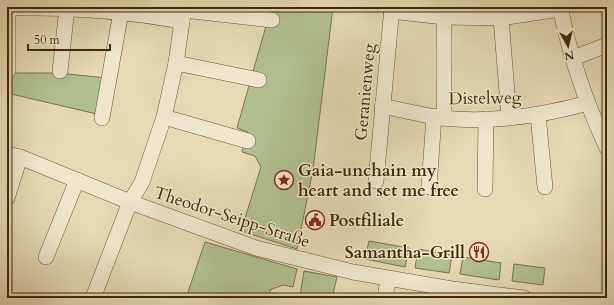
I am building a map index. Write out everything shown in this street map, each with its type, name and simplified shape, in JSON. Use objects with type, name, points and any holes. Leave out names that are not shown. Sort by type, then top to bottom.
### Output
[{"type":"street","points":[[8,70],[7,8],[66,8],[121,12],[183,13],[272,20]]},
{"type":"street","points":[[60,71],[66,8]]},
{"type":"street","points":[[391,9],[444,17],[501,18],[560,8],[573,58],[588,103],[607,148]]},
{"type":"street","name":"Geranienweg","points":[[376,181],[391,9]]},
{"type":"street","points":[[102,118],[121,12]]},
{"type":"street","points":[[92,298],[130,202],[142,182],[164,117],[176,63],[183,13]]},
{"type":"street","points":[[429,187],[439,117],[444,17]]},
{"type":"street","points":[[501,18],[509,117]]},
{"type":"street","points":[[573,58],[607,45]]},
{"type":"street","points":[[176,63],[259,80]]},
{"type":"street","name":"Distelweg","points":[[382,106],[439,117],[486,119],[538,115],[588,103]]},
{"type":"street","points":[[538,115],[545,187]]},
{"type":"street","points":[[164,117],[248,141]]},
{"type":"street","points":[[485,190],[486,119]]},
{"type":"street","points":[[7,198],[13,155]]},
{"type":"street","name":"Theodor-Seipp-Straße","points":[[13,155],[130,202],[256,248],[305,262],[388,279],[524,298]]},
{"type":"street","points":[[46,257],[77,180]]},
{"type":"street","points":[[385,298],[388,279]]},
{"type":"green space","points":[[268,7],[333,7],[313,170],[297,249],[241,231],[261,167],[255,156],[242,152],[248,132],[237,128],[268,19]]},
{"type":"green space","points":[[7,73],[58,73],[107,78],[101,115],[7,93]]},
{"type":"green space","points":[[369,241],[409,248],[405,267],[365,259]]},
{"type":"green space","points":[[205,242],[297,269],[293,287],[283,285],[270,290],[269,298],[186,298]]},
{"type":"green space","points":[[418,249],[452,255],[449,273],[415,268]]},
{"type":"green space","points":[[463,257],[501,263],[499,280],[460,274]]},
{"type":"green space","points":[[514,264],[545,268],[543,285],[512,281]]},
{"type":"green space","points":[[304,271],[337,277],[332,298],[311,298],[300,296]]},
{"type":"place","name":"Gaia-unchain my heart and set me free","points":[[284,180]]},
{"type":"place","name":"Postfiliale","points":[[315,220]]},
{"type":"place","name":"Samantha-Grill","points":[[479,252]]}]
